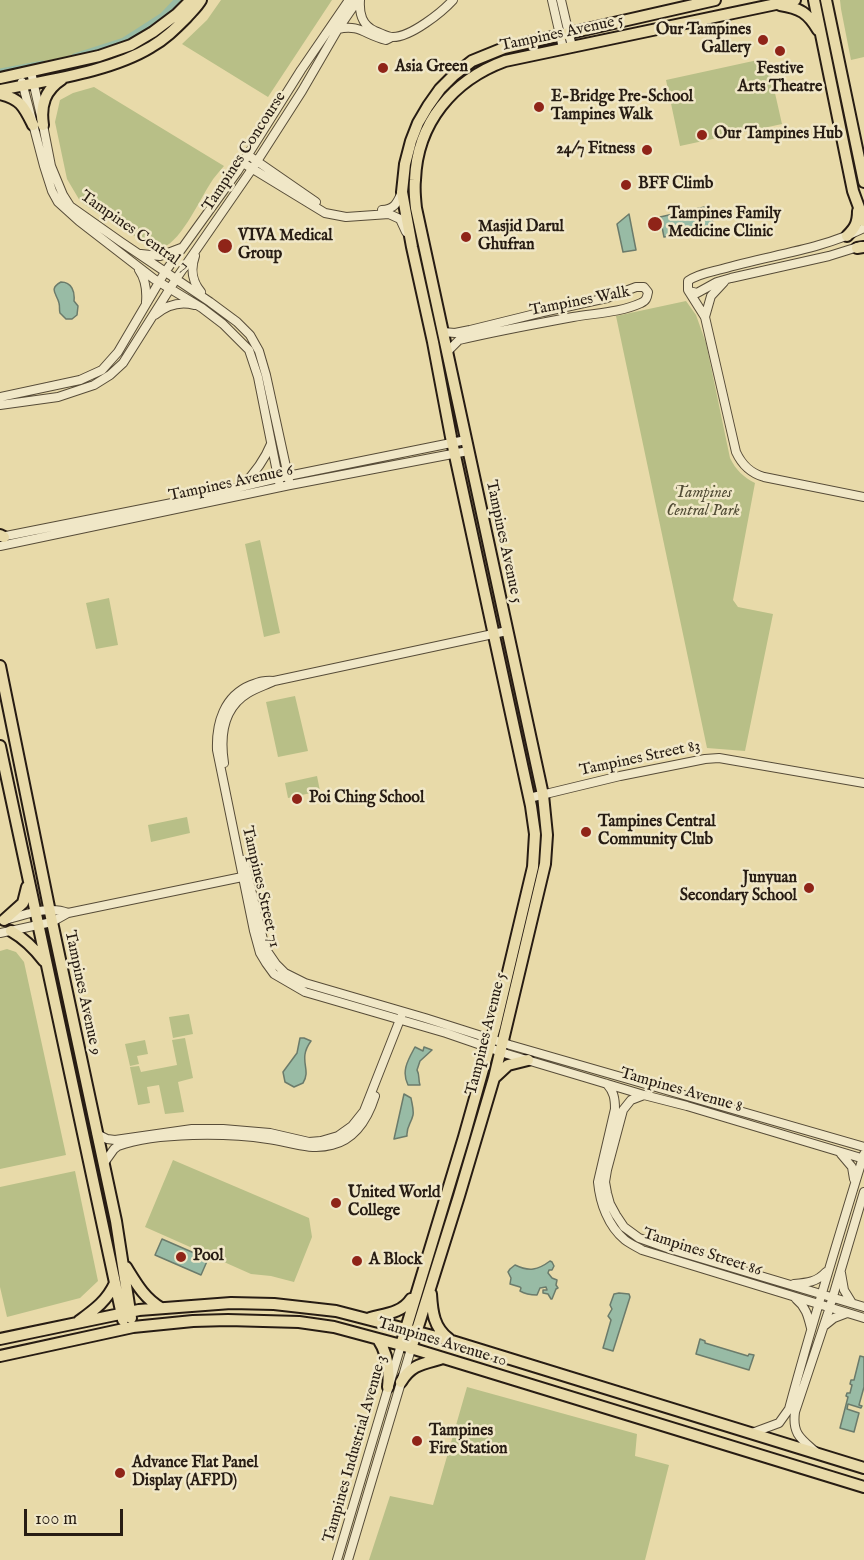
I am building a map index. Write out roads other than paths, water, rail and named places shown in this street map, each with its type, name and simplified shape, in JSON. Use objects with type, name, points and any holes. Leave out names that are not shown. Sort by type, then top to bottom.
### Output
[{"type":"main road","points":[[0,92],[27,79],[131,45],[177,14],[191,0]]},
{"type":"main road","points":[[0,78],[27,79],[68,75],[122,61],[150,48],[174,31],[201,0]]},
{"type":"main road","name":"Tampines Avenue 5","points":[[406,1347],[431,1285],[494,1078],[496,1046],[533,867],[536,834],[411,247],[402,192],[405,164],[418,123],[440,89],[454,75],[486,54],[716,0]]},
{"type":"main road","name":"Tampines Avenue 5","points":[[411,1330],[416,1293],[464,1137],[496,1046],[545,864],[547,835],[543,795],[416,208],[414,182],[419,150],[436,114],[453,92],[472,77],[505,61],[795,0]]},
{"type":"main road","points":[[814,0],[851,180],[864,221]]},
{"type":"main road","points":[[826,0],[864,182]]},
{"type":"main road","points":[[830,21],[835,0]]},
{"type":"main road","points":[[774,4],[792,7],[806,13],[821,35]]},
{"type":"main road","points":[[38,125],[46,95],[53,86],[68,75]]},
{"type":"main road","points":[[0,92],[20,102],[38,125]]},
{"type":"main road","points":[[847,236],[858,222],[858,208]]},
{"type":"main road","points":[[433,342],[443,332]]},
{"type":"main road","name":"Tampines Avenue 9","points":[[0,666],[104,1163],[123,1261],[129,1328]]},
{"type":"main road","name":"Tampines Avenue 9","points":[[0,746],[115,1283],[126,1313]]},
{"type":"main road","points":[[2,921],[23,903],[28,881]]},
{"type":"main road","points":[[5,932],[22,937],[33,947],[47,966]]},
{"type":"main road","points":[[494,1078],[508,1065],[528,1060]]},
{"type":"main road","points":[[123,1261],[142,1293],[161,1308]]},
{"type":"main road","points":[[76,1323],[105,1300],[115,1283]]},
{"type":"main road","points":[[431,1285],[432,1308],[438,1328],[452,1341]]},
{"type":"main road","points":[[367,1318],[393,1313],[403,1308],[416,1293]]},
{"type":"main road","name":"Tampines Avenue 10","points":[[0,1339],[161,1308],[231,1303],[274,1304],[336,1311],[452,1341],[864,1468]]},
{"type":"main road","name":"Tampines Avenue 10","points":[[0,1356],[129,1328],[193,1321],[299,1322],[334,1327],[864,1487]]},
{"type":"main road","points":[[378,1339],[389,1367],[388,1387]]},
{"type":"main road","points":[[401,1382],[406,1373],[418,1365],[440,1359]]},
{"type":"street","name":"Tampines Concourse","points":[[0,397],[80,380],[102,370],[118,352],[165,272],[243,163],[301,70],[349,0]]},
{"type":"street","name":"Tampines Concourse","points":[[0,405],[57,397],[94,385],[123,363],[176,279],[257,162],[359,0]]},
{"type":"street","points":[[359,0],[362,21],[368,28],[391,37]]},
{"type":"street","points":[[339,29],[357,27],[373,37],[386,40],[409,33],[453,0]]},
{"type":"street","points":[[552,0],[564,34]]},
{"type":"street","points":[[561,0],[567,48]]},
{"type":"street","name":"Tampines Central 7","points":[[27,79],[52,191],[58,202],[79,222],[133,263],[224,324],[249,350],[267,416],[280,487]]},
{"type":"street","name":"Tampines Central 7","points":[[38,125],[51,166],[70,206],[208,300],[250,335],[260,351],[290,485]]},
{"type":"street","points":[[248,155],[313,200],[335,211],[393,208],[402,192]]},
{"type":"street","points":[[243,163],[325,213],[346,217],[389,214],[396,217],[400,219],[411,247]]},
{"type":"street","points":[[864,228],[814,247],[740,263],[688,281],[688,290],[705,317],[736,452],[743,465],[764,477],[864,497]]},
{"type":"street","points":[[688,290],[697,293],[717,282],[731,278],[829,256],[862,246]]},
{"type":"street","points":[[135,252],[160,256],[183,248]]},
{"type":"street","name":"Tampines Central 7","points":[[196,252],[192,264],[192,277],[208,300]]},
{"type":"street","name":"Tampines Central 7","points":[[133,263],[143,276],[147,292],[141,314]]},
{"type":"street","points":[[705,317],[711,296],[722,283],[731,278]]},
{"type":"street","name":"Tampines Walk","points":[[443,332],[455,333],[470,330],[607,298],[641,286],[645,287],[648,292],[644,302],[624,308],[459,340],[447,352]]},
{"type":"street","points":[[151,317],[168,306],[179,303],[202,308]]},
{"type":"street","points":[[241,487],[257,471],[271,444]]},
{"type":"street","name":"Tampines Avenue 6","points":[[1,539],[290,485],[467,445]]},
{"type":"street","name":"Tampines Avenue 6","points":[[1,539],[278,478],[453,448]]},
{"type":"street","name":"Tampines Street 71","points":[[496,1046],[425,1018],[401,1016],[305,983],[285,973],[265,948],[245,876],[224,764],[222,737],[225,722],[237,701],[249,692],[274,681],[507,631]]},
{"type":"street","name":"Tampines Street 83","points":[[529,798],[620,776],[718,758],[864,783]]},
{"type":"street","points":[[5,932],[52,922],[68,913],[245,876]]},
{"type":"street","points":[[2,921],[50,909],[68,913]]},
{"type":"street","points":[[97,1134],[106,1139],[115,1140],[192,1129],[223,1129],[270,1133],[309,1142],[338,1136],[346,1132],[358,1120],[367,1104],[401,1016]]},
{"type":"street","name":"Tampines Avenue 8","points":[[496,1046],[528,1060],[644,1095],[864,1157]]},
{"type":"street","name":"Tampines Avenue 8","points":[[496,1046],[864,1147]]},
{"type":"street","points":[[104,1163],[118,1146],[165,1137],[223,1135],[269,1139],[308,1148],[331,1146],[349,1137],[363,1123],[369,1114],[378,1088],[378,1076]]},
{"type":"street","name":"Tampines Street 86","points":[[606,1083],[615,1099],[615,1126],[605,1182],[610,1204],[624,1227],[639,1238],[670,1249],[864,1307]]},
{"type":"street","name":"Tampines Street 86","points":[[644,1095],[631,1100],[623,1110],[615,1126],[598,1182],[602,1204],[611,1223],[625,1240],[642,1250],[864,1318]]},
{"type":"street","points":[[838,1151],[852,1167],[854,1187]]},
{"type":"street","points":[[751,1433],[779,1423],[789,1409],[818,1304],[864,1157]]},
{"type":"street","points":[[819,1455],[801,1438],[795,1428],[795,1412],[864,1192]]},
{"type":"street","points":[[842,1266],[842,1284],[852,1303]]},
{"type":"street","points":[[787,1284],[813,1282],[821,1278],[830,1268]]},
{"type":"street","points":[[795,1298],[806,1311],[811,1329]]},
{"type":"street","points":[[823,1327],[830,1320],[848,1313]]},
{"type":"street","name":"Tampines Industrial Avenue 3","points":[[348,1560],[401,1382],[406,1347]]},
{"type":"street","name":"Tampines Industrial Avenue 3","points":[[337,1560],[388,1387],[406,1347]]},
{"type":"waterway","points":[[74,57],[124,41],[163,16],[178,0]]},
{"type":"waterway","points":[[0,72],[43,64]]},
{"type":"place","name":"Our Tampines Gallery","points":[[763,40]]},
{"type":"place","name":"Festive Arts Theatre","points":[[780,51]]},
{"type":"place","name":"Asia Green","points":[[383,68]]},
{"type":"place","name":"E-Bridge Pre-School Tampines Walk","points":[[539,107]]},
{"type":"place","name":"Our Tampines Hub","points":[[702,135]]},
{"type":"place","name":"24/7 Fitness","points":[[647,150]]},
{"type":"place","name":"BFF Climb","points":[[626,185]]},
{"type":"place","name":"Tampines Family Medicine Clinic","points":[[655,224]]},
{"type":"place","name":"Masjid Darul Ghufran","points":[[466,237]]},
{"type":"place","name":"VIVA Medical Group","points":[[225,246]]},
{"type":"place","name":"Poi Ching School","points":[[297,799]]},
{"type":"place","name":"Tampines Central Community Club","points":[[586,832]]},
{"type":"place","name":"Junyuan Secondary School","points":[[809,888]]},
{"type":"place","name":"United World College","points":[[336,1203]]},
{"type":"place","name":"Pool","points":[[181,1257]]},
{"type":"place","name":"A Block","points":[[357,1261]]},
{"type":"place","name":"Tampines Fire Station","points":[[417,1441]]},
{"type":"place","name":"Advance Flat Panel Display (AFPD)","points":[[120,1473]]},
{"type":"park label","name":"Tampines Central Park","points":[[703,503]]}]
